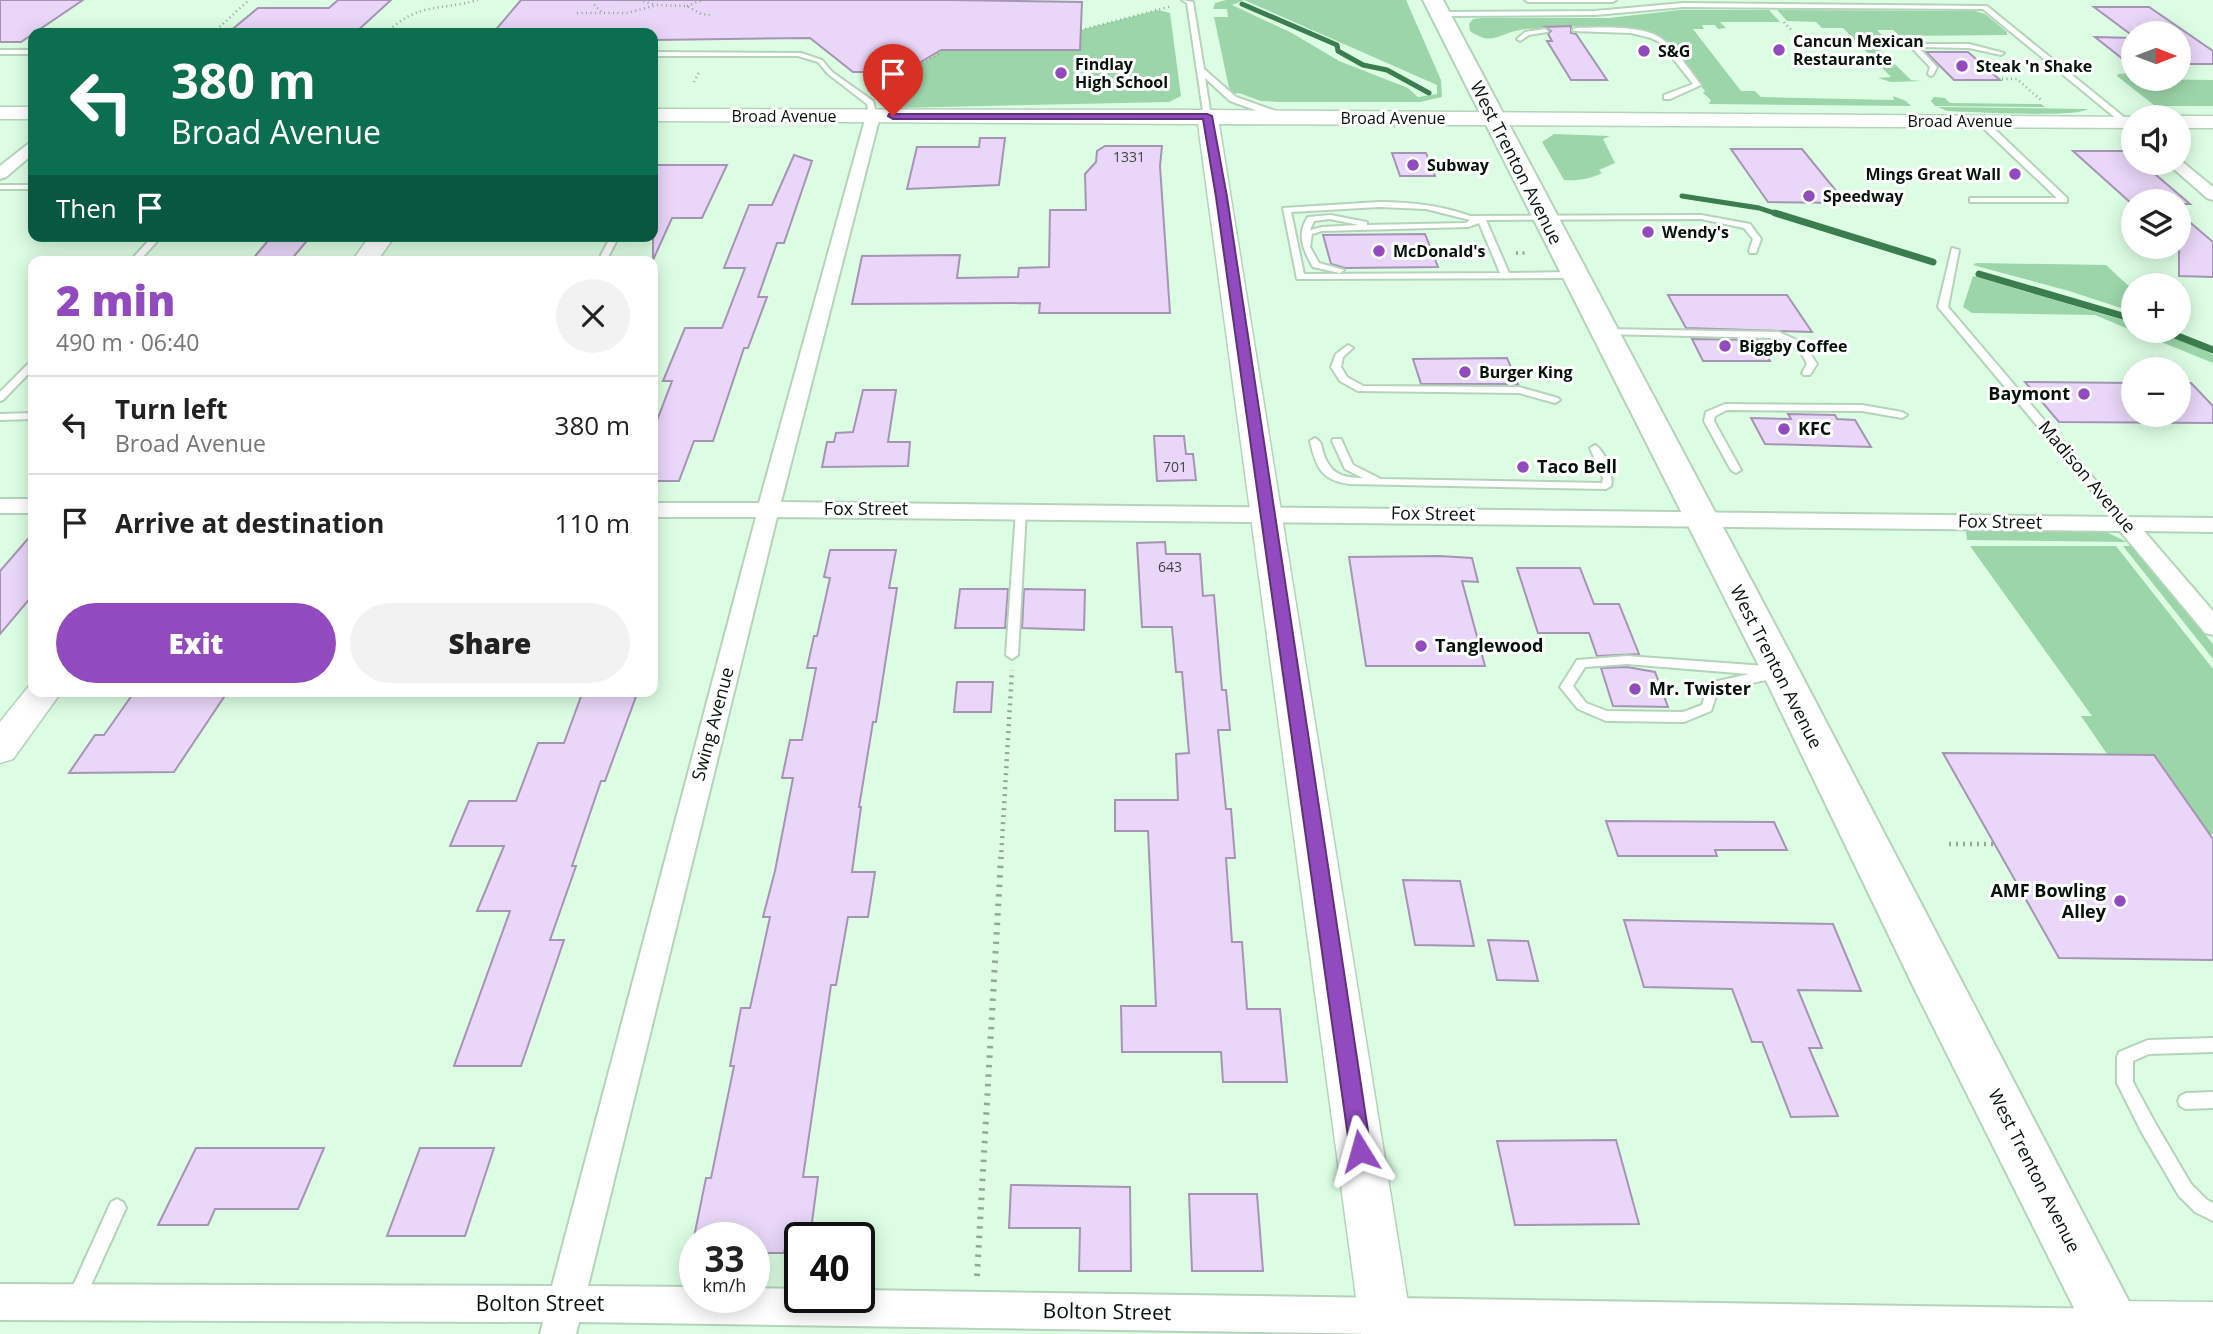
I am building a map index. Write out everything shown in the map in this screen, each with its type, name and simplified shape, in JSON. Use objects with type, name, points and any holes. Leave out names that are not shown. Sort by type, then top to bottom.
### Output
[{"type":"main road","name":"West Trenton Avenue","points":[[1436,7],[1699,519],[1781,672],[1934,979],[2116,1331]]},
{"type":"main road","name":"Broad Avenue","points":[[658,115],[872,105],[1207,116],[2121,124]]},
{"type":"main road","points":[[0,113],[28,113]]},
{"type":"main road","points":[[1207,116],[1268,513],[1386,1325]]},
{"type":"main road","points":[[2191,122],[2213,122]]},
{"type":"main road","points":[[0,749],[39,697]]},
{"type":"main road","name":"Bolton Street","points":[[2116,1331],[2213,1328]]},
{"type":"street","name":"Swing Avenue","points":[[561,1319],[872,105]]},
{"type":"street","points":[[0,174],[28,151]]},
{"type":"street","points":[[2189,175],[2213,195]]},
{"type":"street","points":[[0,506],[28,506]]},
{"type":"street","name":"Fox Street","points":[[658,510],[1021,510],[2213,525]]},
{"type":"street","name":"Madison Avenue","points":[[2126,524],[2213,628]]},
{"type":"street","name":"Bolton Street","points":[[0,1302],[74,1302],[561,1319],[975,1310],[1386,1325],[2116,1331]]},
{"type":"lane","points":[[1528,0],[1613,0]]},
{"type":"lane","points":[[1190,1],[1207,116]]},
{"type":"lane","points":[[1436,7],[1595,13],[1684,5],[1985,7],[2121,116]]},
{"type":"lane","points":[[1575,30],[1631,31],[1663,42],[1697,85],[1667,97]]},
{"type":"lane","points":[[1520,39],[1527,33],[1545,31]]},
{"type":"lane","points":[[1931,74],[1934,67],[1915,48],[1920,45],[1969,46],[2001,54]]},
{"type":"lane","points":[[0,52],[28,52]]},
{"type":"lane","points":[[658,54],[799,54],[820,61],[830,73],[872,105]]},
{"type":"lane","points":[[1200,70],[1233,99],[1285,117]]},
{"type":"lane","points":[[1973,200],[2064,200],[1981,121]]},
{"type":"lane","points":[[0,187],[28,187]]},
{"type":"lane","points":[[1573,275],[1300,277],[1286,210],[1386,205],[1447,208],[1469,219],[1701,217],[1747,226],[1757,239],[1753,251]]},
{"type":"lane","points":[[1468,276],[1429,270],[1332,270],[1316,265],[1306,247],[1308,233],[1322,229],[1468,225],[1481,218]]},
{"type":"lane","points":[[1481,218],[1506,276]]},
{"type":"lane","points":[[139,256],[152,242]]},
{"type":"lane","name":"Madison Avenue","points":[[1955,250],[1943,307],[2126,524]]},
{"type":"lane","points":[[1602,332],[1779,335],[1796,340],[1807,352],[1812,364],[1807,373]]},
{"type":"lane","points":[[1348,348],[1339,356],[1336,367],[1343,379],[1361,389],[1519,390],[1555,400]]},
{"type":"lane","points":[[0,398],[28,369]]},
{"type":"lane","points":[[1736,470],[1709,421],[1710,414],[1725,407],[1862,408],[1902,415]]},
{"type":"lane","points":[[0,417],[28,416]]},
{"type":"lane","points":[[1315,441],[1320,466],[1332,477],[1343,481],[1606,486],[1608,478],[1595,448]]},
{"type":"lane","points":[[1337,441],[1349,467],[1379,482]]},
{"type":"lane","points":[[1012,655],[1021,510]]},
{"type":"lane","points":[[1627,660],[1781,672],[1713,686],[1707,708],[1684,718],[1606,716],[1581,706],[1566,687],[1581,663],[1627,660]]},
{"type":"lane","points":[[2213,1045],[2148,1046],[2125,1057],[2124,1083],[2185,1190],[2201,1206],[2213,1212]]},
{"type":"lane","points":[[2186,1101],[2213,1100]]},
{"type":"lane","points":[[74,1302],[117,1208]]},
{"type":"path","points":[[219,28],[250,0]]},
{"type":"path","points":[[391,28],[403,17],[427,8],[452,7],[478,0]]},
{"type":"path","points":[[594,0],[595,6],[603,13]]},
{"type":"path","points":[[618,0],[687,6],[702,0]]},
{"type":"path","points":[[1080,30],[1190,1]]},
{"type":"path","points":[[577,13],[639,11],[657,5]]},
{"type":"path","points":[[687,6],[701,14],[712,15]]},
{"type":"path","points":[[1783,21],[1793,32]]},
{"type":"path","points":[[872,105],[904,74],[942,51]]},
{"type":"path","points":[[862,74],[904,74]]},
{"type":"path","points":[[2002,79],[2017,79],[2050,108]]},
{"type":"path","points":[[975,1310],[1012,655]]},
{"type":"path","points":[[1949,844],[1994,844]]},
{"type":"green space","points":[[1226,0],[1244,0],[1406,0],[1441,80],[1442,97],[1420,102],[1279,102],[1261,101],[1239,93],[1234,94],[1229,88],[1214,17],[1228,17],[1227,9],[1213,9],[1215,3]],"holes":[[[1244,0],[1437,85],[1437,94],[1418,97],[1408,88],[1339,61],[1292,33],[1232,5]]]},
{"type":"green space","points":[[1158,10],[1170,13],[1181,96],[1169,102],[896,108],[894,104],[870,95],[943,50],[1079,50],[1081,30]]},
{"type":"green space","points":[[1680,10],[1769,10],[1780,22],[1720,22],[1726,28],[1702,25],[1704,29],[1693,29],[1741,91],[1755,91],[1761,97],[1894,100],[1893,96],[1911,106],[1709,104],[1711,100],[1703,93],[1705,91],[1677,54],[1665,42],[1648,33],[1603,26],[1569,26],[1523,29],[1490,39],[1470,31],[1469,24],[1473,19],[1481,18],[1609,18]]},
{"type":"green space","points":[[1777,10],[1975,11],[1985,14],[2007,32],[2007,35],[1900,36],[1893,30],[1877,30],[1882,35],[1868,38],[1911,80],[1922,81],[1891,82],[1878,78],[1891,77],[1843,28],[1822,28],[1816,22],[1787,21]]},
{"type":"green space","points":[[2191,80],[2213,80],[2213,106],[2154,105],[2136,91],[2191,91]]},
{"type":"green space","points":[[1934,97],[1945,98],[1950,103],[2041,104],[2045,107],[1935,106],[1931,101]]},
{"type":"green space","points":[[1938,107],[2088,109],[2080,112],[2022,114],[1947,111]]},
{"type":"green space","points":[[1554,134],[1610,136],[1603,139],[1615,163],[1599,170],[1602,173],[1593,177],[1564,180],[1542,142]]},
{"type":"green space","points":[[1973,265],[2106,265],[2121,279],[2121,308],[2069,291]]},
{"type":"green space","points":[[1973,276],[2121,319],[2121,326],[2095,315],[1972,313],[1963,307]]},
{"type":"green space","points":[[2164,343],[2188,343],[2213,355],[2213,363]]},
{"type":"green space","points":[[2100,529],[2127,542],[1967,540],[1966,531]]},
{"type":"green space","points":[[1970,546],[2116,546],[2213,669],[2213,834],[2209,834],[2154,755],[2107,754],[2081,716],[2092,716]]},
{"type":"green space","points":[[2123,546],[2131,546],[2213,644],[2213,659]]},
{"type":"building","points":[[0,0],[83,0],[42,28],[28,28],[28,37],[21,42],[0,42]]},
{"type":"building","points":[[338,0],[391,0],[360,28],[234,28],[258,8],[329,8]]},
{"type":"building","name":"Findlay High School","points":[[521,0],[1082,2],[1080,50],[941,50],[904,72],[853,72],[810,38],[658,40],[658,28],[497,28]]},
{"type":"building","points":[[2094,7],[2149,7],[2169,21],[2121,21],[2121,27]]},
{"type":"building","points":[[1571,26],[1571,33],[1576,34],[1607,80],[1571,80],[1547,41],[1552,41],[1548,34],[1551,31],[1545,27]]},
{"type":"building","points":[[2191,36],[2213,51],[2213,64],[2191,64]]},
{"type":"building","points":[[2095,37],[2121,38],[2121,58]]},
{"type":"building","name":"Steak 'n Shake","points":[[1926,52],[1968,52],[2000,80],[1954,80]]},
{"type":"building","points":[[980,138],[1005,138],[999,185],[907,189],[917,147],[979,147]]},
{"type":"building","points":[[1105,146],[1162,146],[1160,166],[1170,313],[1039,313],[1040,303],[852,304],[862,256],[960,255],[957,278],[1018,277],[1019,268],[1049,267],[1050,210],[1086,210],[1085,174],[1096,162],[1097,151]]},
{"type":"building","points":[[1731,149],[1802,149],[1846,203],[1768,202]]},
{"type":"building","points":[[2073,151],[2121,151],[2121,175],[2156,175],[2172,189],[2121,189],[2121,194]]},
{"type":"building","name":"Subway","points":[[1392,153],[1426,153],[1435,176],[1400,176]]},
{"type":"building","points":[[794,155],[812,161],[784,243],[777,243],[758,297],[767,297],[748,348],[744,348],[713,441],[694,441],[679,481],[658,481],[658,418],[672,381],[663,381],[685,328],[722,328],[745,268],[724,268],[749,205],[772,205]]},
{"type":"building","points":[[658,165],[727,165],[702,218],[672,218],[653,256],[653,242],[658,242]]},
{"type":"building","points":[[2191,223],[2213,242],[2213,277],[2179,273],[2179,259],[2191,259]]},
{"type":"building","name":"McDonald's","points":[[1425,234],[1438,267],[1345,268],[1331,264],[1323,235]]},
{"type":"building","points":[[267,242],[306,242],[294,256],[255,256]]},
{"type":"building","points":[[1668,295],[1787,295],[1812,332],[1686,328]]},
{"type":"building","name":"Biggby Coffee","points":[[1692,339],[1758,340],[1770,361],[1703,361]]},
{"type":"building","name":"Burger King","points":[[1507,358],[1518,384],[1421,384],[1413,359]]},
{"type":"building","name":"Baymont","points":[[2025,382],[2121,383],[2121,422],[2059,422]]},
{"type":"building","name":"Baymont","points":[[2191,383],[2213,406],[2213,423],[2191,423]]},
{"type":"building","points":[[863,390],[896,390],[888,442],[910,442],[908,466],[822,467],[827,442],[834,442],[836,433],[853,432]]},
{"type":"building","points":[[1788,414],[1835,415],[1837,419],[1855,420],[1871,447],[1765,444],[1751,418],[1791,419]]},
{"type":"building","points":[[1154,436],[1184,436],[1186,454],[1193,454],[1196,480],[1157,481]]},
{"type":"building","points":[[28,539],[28,601],[0,634],[0,571]]},
{"type":"building","points":[[1165,542],[1166,554],[1200,554],[1203,596],[1214,595],[1222,690],[1226,690],[1230,730],[1218,730],[1226,809],[1231,809],[1235,858],[1226,858],[1232,942],[1242,942],[1247,1009],[1280,1009],[1287,1082],[1223,1082],[1221,1052],[1122,1052],[1121,1006],[1156,1006],[1148,831],[1115,831],[1115,800],[1178,800],[1176,754],[1189,753],[1182,672],[1176,672],[1172,627],[1142,627],[1137,543]]},
{"type":"building","points":[[830,550],[896,550],[889,588],[897,588],[876,722],[873,722],[859,807],[852,872],[875,872],[868,917],[848,917],[836,985],[831,985],[803,1177],[818,1177],[812,1222],[784,1222],[784,1253],[770,1253],[770,1222],[697,1222],[706,1178],[711,1178],[734,1066],[730,1066],[741,1008],[750,1008],[770,917],[763,917],[793,778],[782,778],[790,740],[802,740],[816,668],[807,668],[830,578],[824,577]]},
{"type":"building","points":[[1349,557],[1472,558],[1478,582],[1462,581],[1485,666],[1366,666]]},
{"type":"building","points":[[1517,568],[1580,568],[1594,604],[1619,604],[1639,654],[1597,656],[1589,633],[1538,633]]},
{"type":"building","points":[[960,589],[1008,589],[1005,628],[955,628]]},
{"type":"building","points":[[1024,589],[1085,590],[1084,630],[1022,628]]},
{"type":"building","name":"Mr. Twister","points":[[1627,667],[1655,672],[1668,707],[1613,706],[1601,668]]},
{"type":"building","points":[[957,682],[993,682],[991,712],[954,712]]},
{"type":"building","points":[[131,697],[224,697],[174,772],[69,773],[95,735],[104,735]]},
{"type":"building","points":[[581,697],[636,697],[605,781],[601,781],[572,866],[576,866],[550,940],[564,940],[521,1066],[454,1066],[510,911],[477,911],[504,846],[450,846],[469,801],[516,801],[538,743],[564,743]]},
{"type":"building","name":"AMF Bowling Alley","points":[[1943,753],[2154,755],[2213,839],[2213,960],[2059,958]]},
{"type":"building","points":[[1606,821],[1774,822],[1787,850],[1715,850],[1717,856],[1618,856]]},
{"type":"building","points":[[1403,880],[1460,881],[1474,946],[1415,945]]},
{"type":"building","points":[[1624,920],[1833,924],[1861,991],[1798,990],[1822,1048],[1809,1048],[1838,1116],[1791,1117],[1762,1042],[1752,1042],[1732,989],[1644,987]]},
{"type":"building","points":[[1488,940],[1528,941],[1538,981],[1497,980]]},
{"type":"building","points":[[1616,1140],[1639,1224],[1515,1225],[1497,1141]]},
{"type":"building","points":[[196,1148],[324,1148],[298,1209],[215,1209],[208,1225],[158,1225]]},
{"type":"building","points":[[420,1148],[494,1148],[465,1236],[387,1236]]},
{"type":"building","points":[[1011,1185],[1130,1187],[1131,1271],[1079,1271],[1080,1228],[1009,1228]]},
{"type":"building","points":[[1189,1194],[1257,1194],[1263,1271],[1192,1271]]},
{"type":"waterway","points":[[1242,4],[1337,45],[1338,51],[1363,65],[1387,70],[1429,93]]},
{"type":"waterway","points":[[1682,196],[1759,208],[1780,215]]},
{"type":"waterway","points":[[1775,213],[1933,262]]},
{"type":"waterway","points":[[1979,274],[2121,315]]},
{"type":"waterway","points":[[2191,341],[2213,350]]},
{"type":"place","name":"Cancun Mexican Restaurante","points":[[1779,50]]},
{"type":"place","name":"S&G","points":[[1644,51]]},
{"type":"place","name":"Steak 'n Shake","points":[[1962,66]]},
{"type":"place","name":"Findlay High School","points":[[1061,73]]},
{"type":"place","name":"Subway","points":[[1413,165]]},
{"type":"place","name":"Mings Great Wall","points":[[2015,174]]},
{"type":"place","name":"Speedway","points":[[1809,196]]},
{"type":"place","name":"Wendy's","points":[[1648,232]]},
{"type":"place","name":"McDonald's","points":[[1379,251]]},
{"type":"place","name":"Biggby Coffee","points":[[1725,346]]},
{"type":"place","name":"Burger King","points":[[1465,372]]},
{"type":"place","name":"Baymont","points":[[2084,394]]},
{"type":"place","name":"KFC","points":[[1784,429]]},
{"type":"place","name":"Taco Bell","points":[[1523,467]]},
{"type":"place","name":"Tanglewood","points":[[1421,646]]},
{"type":"place","name":"Mr. Twister","points":[[1635,689]]},
{"type":"place","name":"AMF Bowling Alley","points":[[2120,901]]},
{"type":"route","points":[[893,116],[1207,116],[1360,1151]]}]
